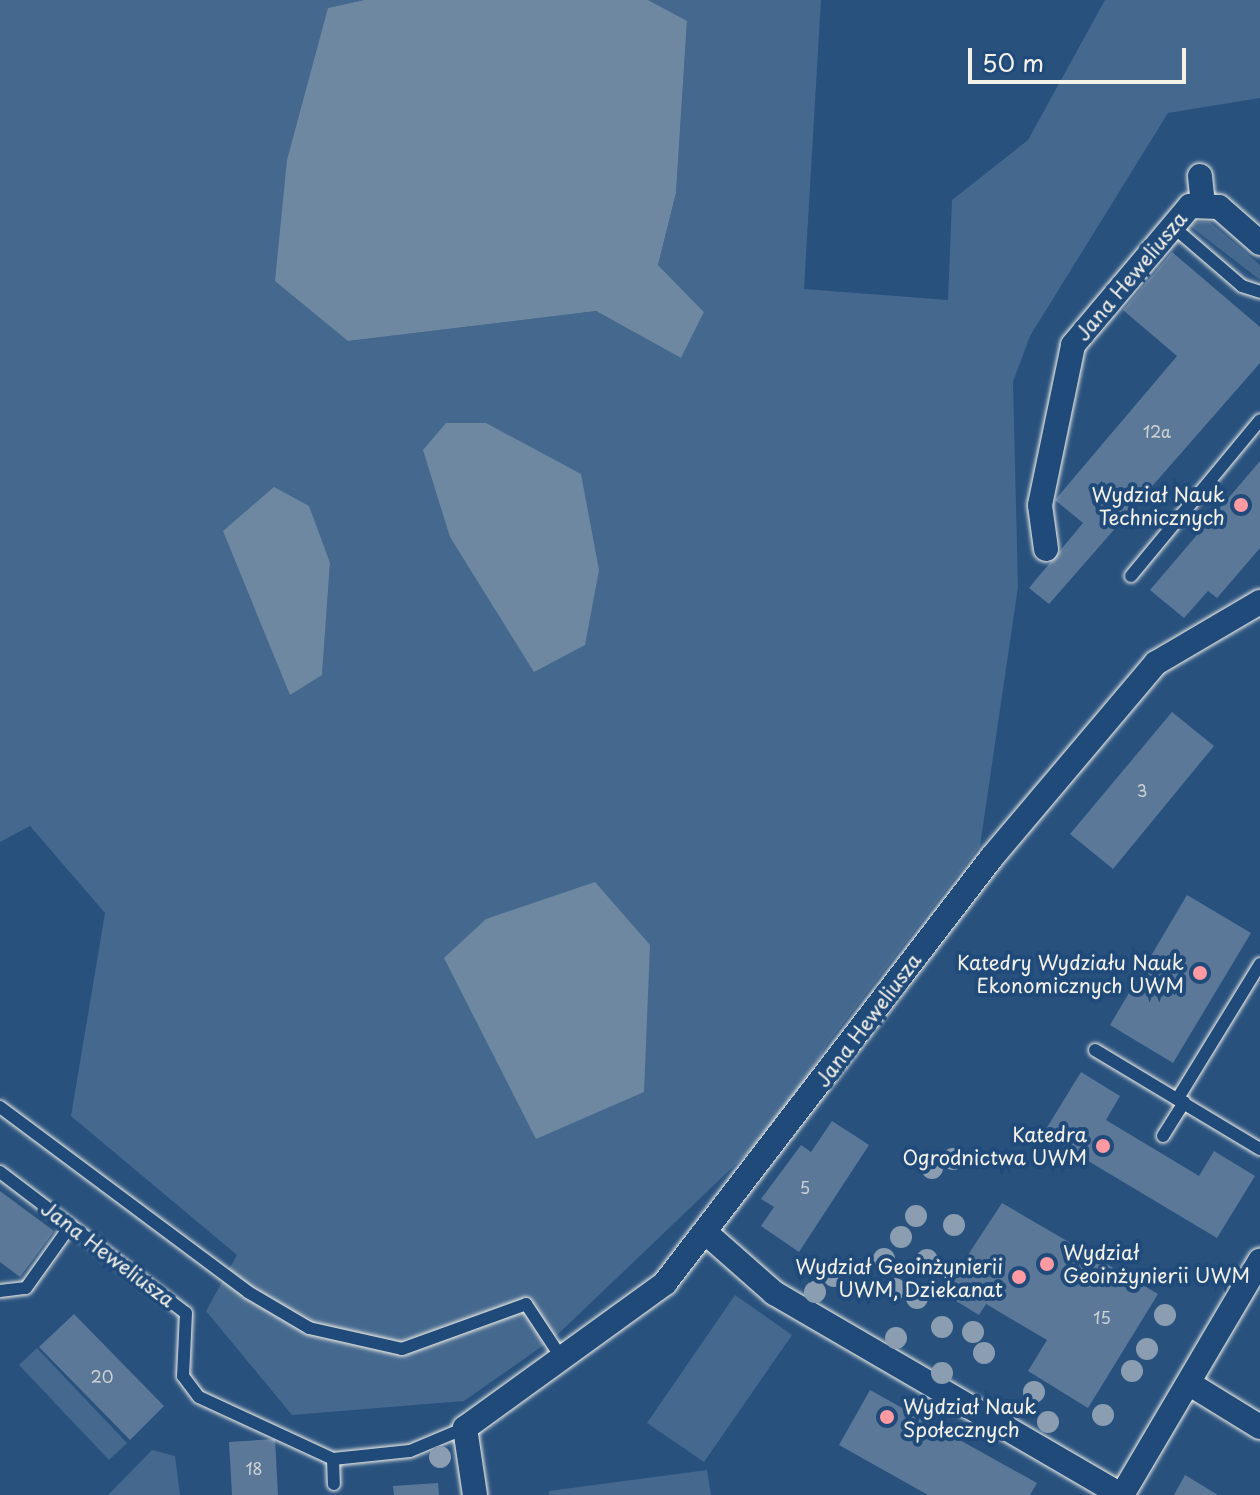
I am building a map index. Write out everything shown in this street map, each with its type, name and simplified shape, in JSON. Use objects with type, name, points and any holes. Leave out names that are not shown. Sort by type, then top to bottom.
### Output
[{"type":"street","name":"Jana Heweliusza","points":[[1200,176],[1203,206]]},
{"type":"street","name":"Jana Heweliusza","points":[[1046,549],[1040,505],[1073,345],[1170,224],[1190,206],[1219,207],[1260,243]]},
{"type":"street","name":"Jana Heweliusza","points":[[465,1428],[665,1283],[992,857],[1156,663],[1260,602]]},
{"type":"street","points":[[706,1233],[774,1293],[1122,1495],[1260,1261]]},
{"type":"street","points":[[1190,1384],[1260,1427]]},
{"type":"street","points":[[465,1428],[475,1495]]},
{"type":"lane","points":[[1170,224],[1242,286],[1260,292]]},
{"type":"lane","points":[[1131,576],[1260,420]]},
{"type":"lane","points":[[1163,1136],[1259,966]]},
{"type":"lane","points":[[1095,1050],[1260,1149]]},
{"type":"lane","points":[[0,1107],[248,1292],[309,1328],[402,1349],[526,1304],[561,1357]]},
{"type":"lane","name":"Jana Heweliusza","points":[[0,1172],[186,1313],[183,1376],[199,1397],[333,1459],[410,1451],[465,1428]]},
{"type":"lane","points":[[0,1291],[26,1288],[71,1225]]},
{"type":"lane","points":[[333,1459],[334,1484]]},
{"type":"shaded area","points":[[0,0],[364,0],[328,8],[348,341],[596,311],[681,358],[704,312],[658,265],[676,193],[687,22],[648,0],[821,0],[804,289],[948,300],[952,200],[1028,140],[1105,0],[1260,0],[1260,98],[1168,113],[1030,336],[1013,382],[1018,587],[980,846],[828,1043],[783,1119],[554,1338],[464,1401],[292,1415],[206,1311],[237,1255],[71,1116],[105,913],[30,826],[0,842]],"holes":[[[330,563],[322,674],[290,694]]]},
{"type":"shaded area","points":[[364,0],[648,0],[687,21],[676,193],[658,265],[704,312],[681,358],[596,311],[348,341],[275,281],[287,160],[328,8]]},
{"type":"shaded area","points":[[1195,222],[1210,222],[1260,265],[1260,280],[1190,226]]},
{"type":"shaded area","points":[[446,423],[486,423],[581,474],[599,570],[585,645],[534,672],[450,537],[423,450]]},
{"type":"shaded area","points":[[274,487],[309,506],[330,563],[322,675],[290,695],[223,531]]},
{"type":"shaded area","points":[[595,882],[650,945],[644,1092],[536,1139],[444,958],[486,919]]},
{"type":"shaded area","points":[[735,1295],[792,1335],[704,1462],[647,1423]]},
{"type":"shaded area","points":[[37,1348],[127,1443],[109,1460],[19,1365]]},
{"type":"shaded area","points":[[152,1450],[175,1456],[180,1495],[108,1495]]},
{"type":"shaded area","points":[[707,1470],[711,1495],[549,1495],[549,1491]]},
{"type":"building","points":[[1172,252],[1260,327],[1260,363],[1049,604],[1029,588],[1083,523],[1055,500],[1177,356],[1123,310]]},
{"type":"building","name":"Wydział Nauk Technicznych","points":[[1260,461],[1260,548],[1217,598],[1208,591],[1184,618],[1150,590]]},
{"type":"building","points":[[1172,712],[1214,746],[1113,869],[1070,834]]},
{"type":"building","points":[[1187,895],[1251,933],[1173,1063],[1110,1025]]},
{"type":"building","points":[[1081,1072],[1120,1096],[1106,1120],[1199,1176],[1214,1151],[1255,1176],[1217,1238],[1043,1134]]},
{"type":"building","points":[[832,1121],[869,1145],[799,1252],[761,1226],[774,1207],[761,1199],[801,1145],[811,1152]]},
{"type":"building","points":[[0,1191],[54,1231],[20,1277],[0,1262]]},
{"type":"building","points":[[1002,1203],[1158,1294],[1088,1408],[1028,1371],[1047,1340],[986,1304],[979,1315],[943,1293]]},
{"type":"building","points":[[74,1314],[164,1406],[130,1440],[39,1347]]},
{"type":"building","name":"Wydział Nauk Społecznych","points":[[870,1390],[1037,1483],[1030,1495],[928,1495],[839,1445]]},
{"type":"building","points":[[275,1439],[278,1495],[232,1495],[229,1442]]},
{"type":"building","points":[[1185,1475],[1218,1495],[1174,1495]]},
{"type":"building","points":[[438,1483],[439,1495],[394,1495],[393,1486]]},
{"type":"place","name":"Wydział Nauk Technicznych","points":[[1241,505]]},
{"type":"place","name":"Katedry Wydziału Nauk Ekonomicznych UWM","points":[[1200,973]]},
{"type":"place","name":"Katedra Ogrodnictwa UWM","points":[[1103,1146]]},
{"type":"place","name":"Wydział Geoinżynierii UWM","points":[[1047,1264]]},
{"type":"place","name":"Wydział Geoinżynierii UWM, Dziekanat","points":[[1019,1277]]},
{"type":"place","name":"Wydział Nauk Społecznych","points":[[887,1417]]}]
